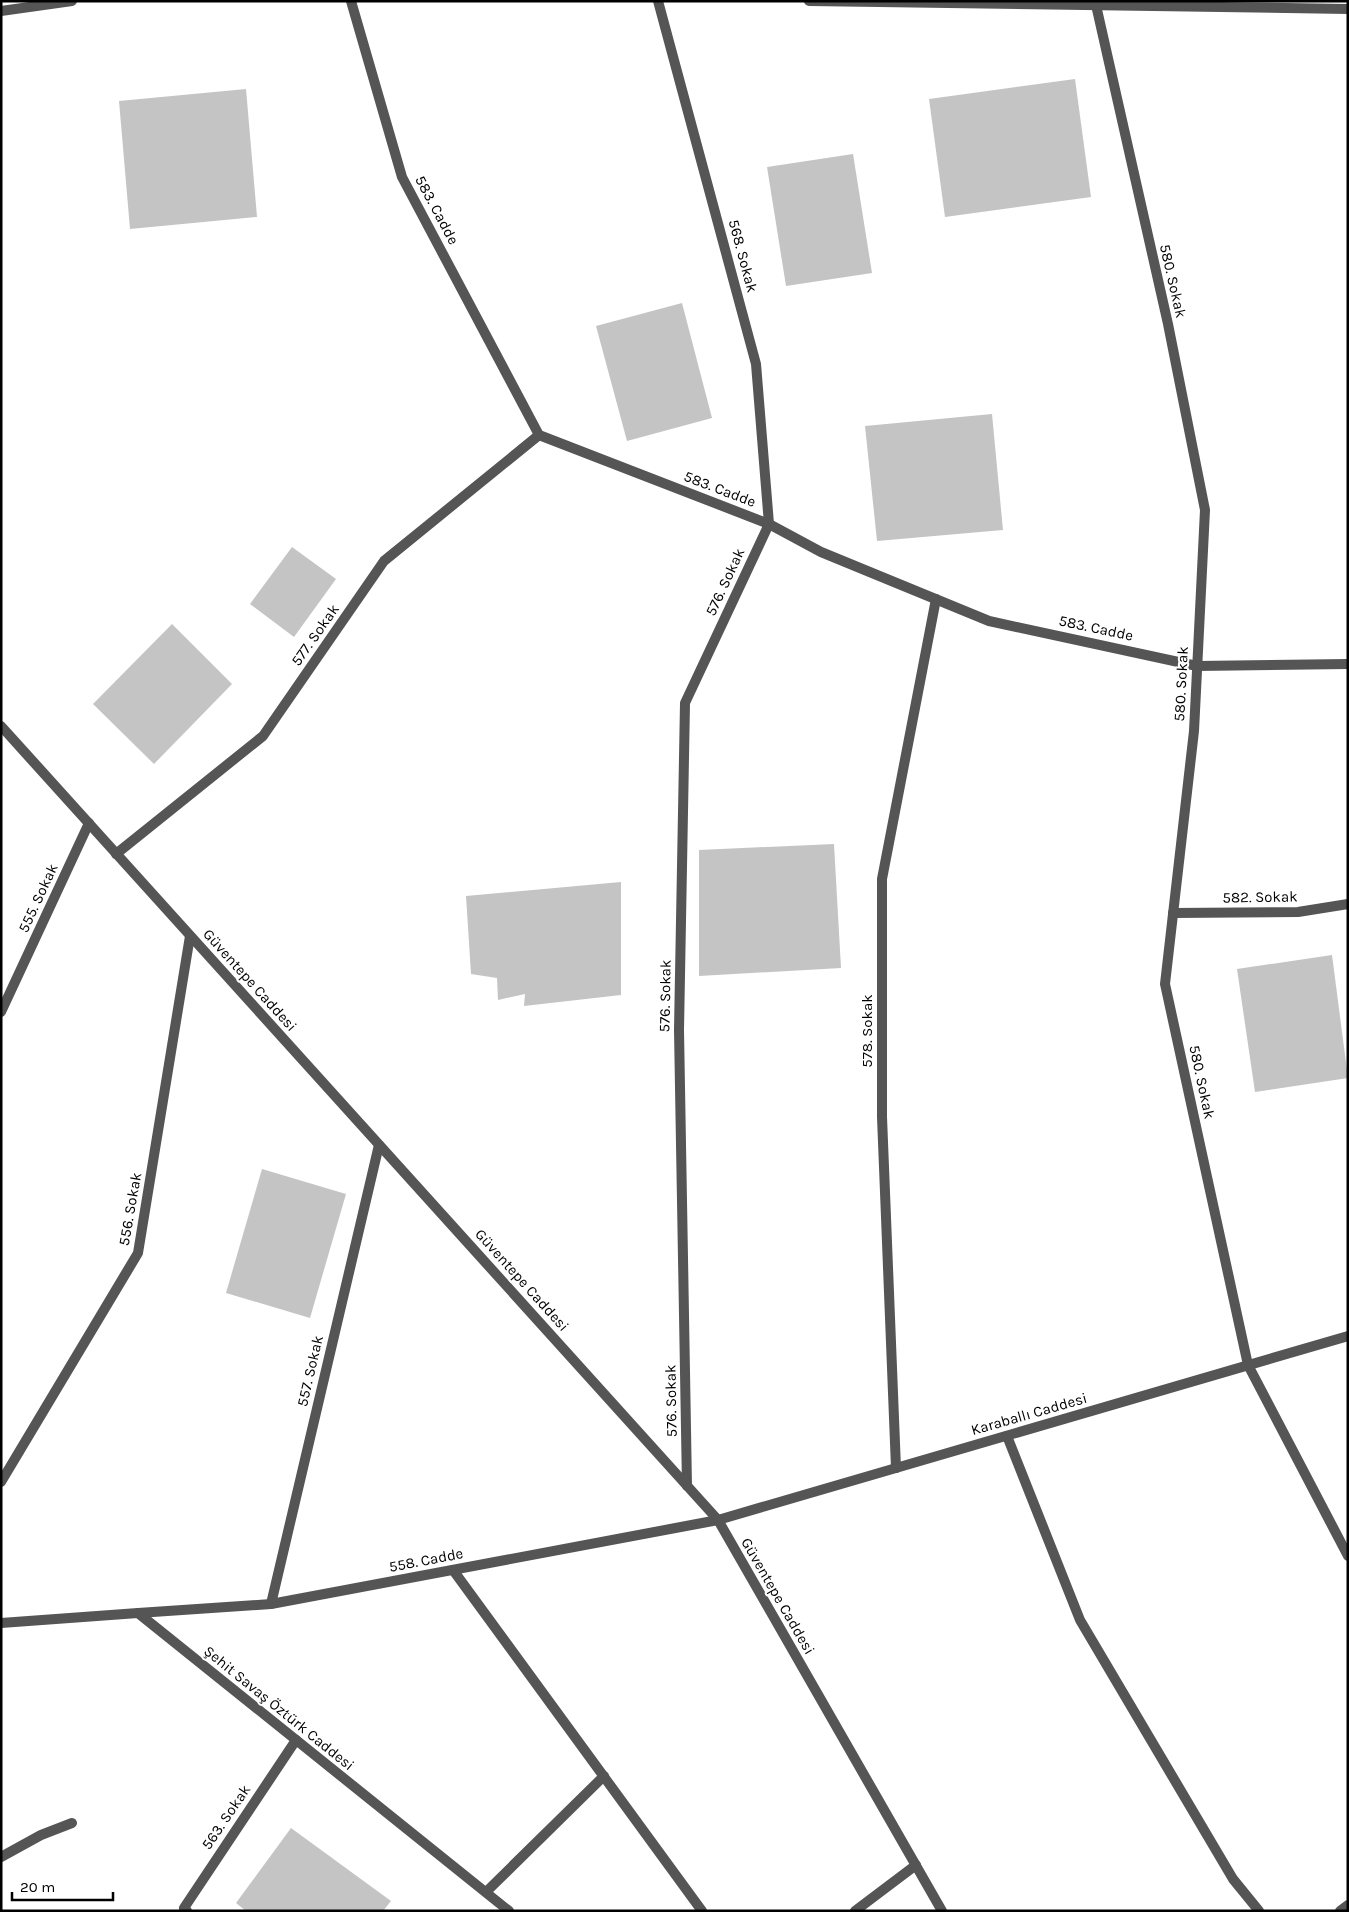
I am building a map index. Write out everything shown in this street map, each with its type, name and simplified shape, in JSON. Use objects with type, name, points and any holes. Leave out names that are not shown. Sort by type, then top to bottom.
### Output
[{"type":"street","points":[[1,11],[72,1]]},
{"type":"street","name":"583. Cadde","points":[[351,1],[402,177],[540,435],[769,524],[821,552],[989,621],[1197,666],[1348,664]]},
{"type":"street","name":"568. Sokak","points":[[658,1],[756,364],[769,524]]},
{"type":"street","points":[[809,1],[1348,9]]},
{"type":"street","name":"580. Sokak","points":[[1096,5],[1168,324],[1205,510],[1194,731],[1166,984],[1248,1365],[1348,1556]]},
{"type":"street","name":"577. Sokak","points":[[116,854],[263,736],[384,561],[540,435]]},
{"type":"street","name":"576. Sokak","points":[[687,1486],[679,1030],[685,704],[769,524]]},
{"type":"street","name":"578. Sokak","points":[[896,1468],[882,1117],[882,879],[936,599]]},
{"type":"street","name":"Güventepe Caddesi","points":[[1,726],[718,1520],[942,1911]]},
{"type":"street","name":"555. Sokak","points":[[1,1012],[89,823]]},
{"type":"street","name":"582. Sokak","points":[[1173,913],[1298,912],[1348,904]]},
{"type":"street","name":"556. Sokak","points":[[1,1482],[138,1253],[190,936]]},
{"type":"street","name":"557. Sokak","points":[[271,1604],[379,1145]]},
{"type":"street","name":"Karaballı Caddesi","points":[[718,1520],[1348,1336]]},
{"type":"street","points":[[1007,1436],[1080,1620],[1233,1880],[1260,1911]]},
{"type":"street","name":"558. Cadde","points":[[138,1613],[271,1604],[718,1520]]},
{"type":"street","points":[[453,1570],[702,1911]]},
{"type":"street","points":[[1,1623],[138,1613]]},
{"type":"street","name":"Şehit Savaş Öztürk Caddesi","points":[[138,1613],[509,1911]]},
{"type":"street","name":"563. Sokak","points":[[187,1911],[184,1908],[296,1740]]},
{"type":"street","points":[[486,1892],[604,1776]]},
{"type":"street","points":[[1,1857],[41,1835],[72,1822]]},
{"type":"street","points":[[855,1911],[916,1865]]},
{"type":"street","points":[[1340,1911],[1348,1905]]},
{"type":"building","points":[[1075,79],[1091,197],[945,217],[929,99]]},
{"type":"building","points":[[246,89],[257,217],[130,229],[119,101]]},
{"type":"building","points":[[853,154],[872,273],[786,286],[767,167]]},
{"type":"building","points":[[682,303],[712,418],[627,441],[596,326]]},
{"type":"building","points":[[992,414],[1003,530],[877,541],[865,426]]},
{"type":"building","points":[[292,547],[336,579],[294,637],[250,604]]},
{"type":"building","points":[[172,624],[232,684],[154,764],[93,704]]},
{"type":"building","points":[[834,844],[841,968],[699,976],[699,850]]},
{"type":"building","points":[[621,882],[621,995],[524,1006],[525,994],[498,1000],[497,978],[471,974],[466,896]]},
{"type":"building","points":[[1332,955],[1348,1078],[1255,1092],[1237,969]]},
{"type":"building","points":[[262,1169],[346,1194],[310,1318],[226,1293]]},
{"type":"building","points":[[291,1828],[391,1901],[383,1911],[246,1911],[236,1903]]}]
